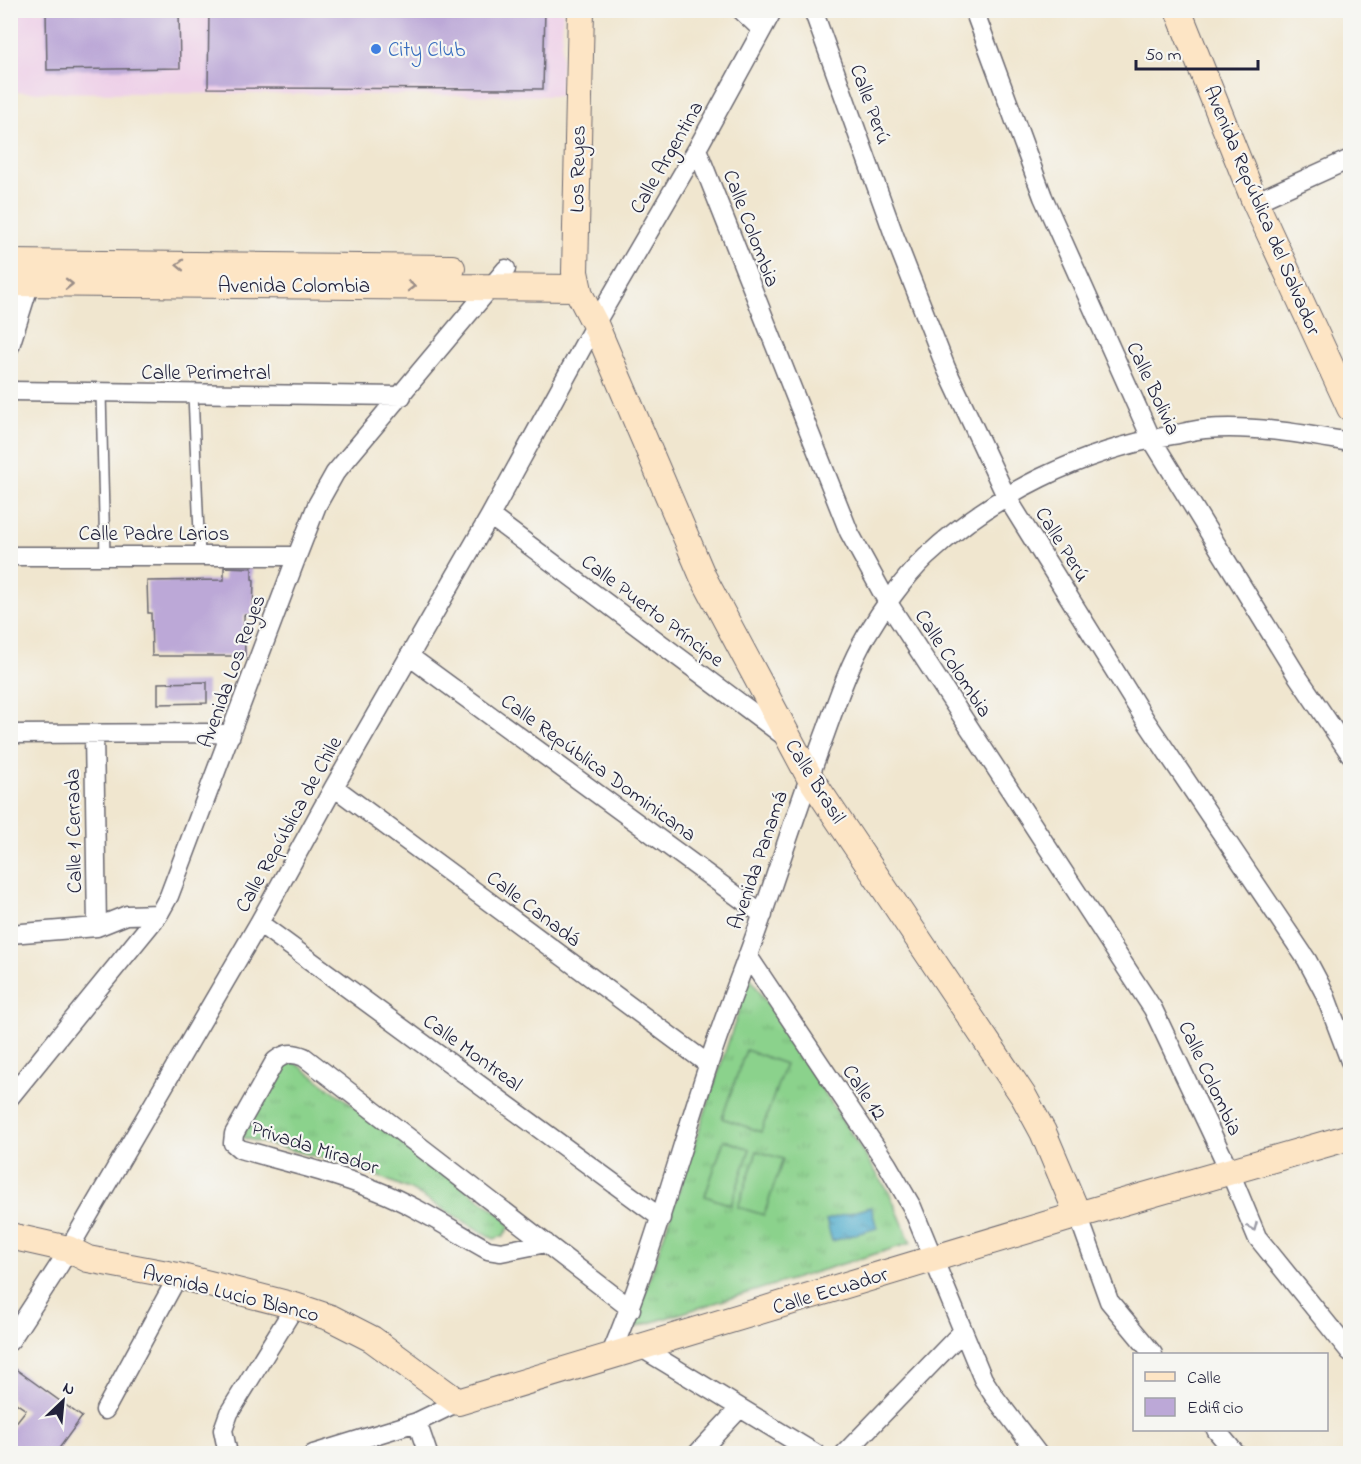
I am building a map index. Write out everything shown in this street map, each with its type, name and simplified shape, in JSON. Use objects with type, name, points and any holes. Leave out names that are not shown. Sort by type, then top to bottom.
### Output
[{"type":"street","name":"Los Reyes","points":[[581,10],[576,280],[595,324]]},
{"type":"street","points":[[741,10],[762,30]]},
{"type":"street","name":"Calle Argentina","points":[[595,324],[697,149],[773,10]]},
{"type":"street","name":"Calle Perú","points":[[813,10],[894,235],[938,346],[1006,496],[1146,721],[1307,960],[1324,992],[1350,1061]]},
{"type":"street","name":"Calle Bolivia","points":[[974,10],[1043,197],[1151,438],[1296,674],[1350,754]]},
{"type":"street","name":"Avenida República del Salvador","points":[[1178,10],[1255,202],[1350,408]]},
{"type":"street","name":"Calle Colombia","points":[[697,149],[843,520],[888,603],[1150,1004],[1230,1172],[1260,1242],[1350,1352]]},
{"type":"street","points":[[1255,202],[1350,159]]},
{"type":"street","name":"Avenida Colombia","points":[[22,273],[576,280]]},
{"type":"street","points":[[10,346],[22,273]]},
{"type":"street","name":"Avenida Los Reyes","points":[[10,1097],[159,914],[175,882],[317,505],[335,473],[500,278]]},
{"type":"street","name":"Calle República de Chile","points":[[10,1341],[72,1258],[334,787],[490,516],[595,324]]},
{"type":"street","name":"Calle Brasil","points":[[595,324],[695,561],[789,740],[809,776],[1024,1097],[1043,1132],[1078,1215]]},
{"type":"street","name":"Calle Perimetral","points":[[10,391],[402,396]]},
{"type":"street","name":"Avenida Panamá","points":[[610,1356],[630,1309],[661,1218],[708,1064],[763,915],[809,776],[845,678],[865,638],[888,603],[925,558],[1006,496],[1062,466],[1151,438],[1204,429],[1254,428],[1350,442]]},
{"type":"street","name":"Calle Puerto Príncipe","points":[[490,516],[789,740]]},
{"type":"street","name":"Calle Padre Larios","points":[[10,556],[297,556]]},
{"type":"street","name":"Calle República Dominicana","points":[[409,656],[763,915]]},
{"type":"street","points":[[10,734],[214,733],[231,735]]},
{"type":"street","name":"Calle 1 Cerrada","points":[[94,734],[96,927]]},
{"type":"street","name":"Calle Canadá","points":[[334,787],[708,1064]]},
{"type":"street","points":[[10,934],[96,927],[127,915],[159,914]]},
{"type":"street","name":"Calle Montreal","points":[[259,923],[661,1218]]},
{"type":"street","name":"Calle 12","points":[[748,956],[887,1164],[912,1207],[933,1259]]},
{"type":"street","name":"Privada Mirador","points":[[546,1243],[501,1252],[488,1250],[379,1191],[343,1178],[240,1149],[233,1143],[234,1134],[275,1060],[283,1054],[294,1053],[304,1057],[546,1243],[630,1309]]},
{"type":"street","name":"Calle Ecuador","points":[[313,1454],[417,1422],[458,1402],[1078,1215],[1350,1137]]},
{"type":"street","points":[[1078,1215],[1109,1301],[1152,1353]]},
{"type":"street","name":"Avenida Lucio Blanco","points":[[10,1236],[72,1258]]},
{"type":"street","name":"Avenida Lucio Blanco","points":[[10,1254],[72,1258],[178,1276],[295,1306],[331,1318],[372,1339],[458,1402]]},
{"type":"street","points":[[933,1259],[988,1388],[1038,1454]]},
{"type":"street","points":[[105,1410],[178,1276]]},
{"type":"street","points":[[228,1454],[224,1430],[229,1413],[295,1306]]},
{"type":"street","points":[[844,1454],[963,1331]]},
{"type":"street","points":[[640,1347],[816,1454]]},
{"type":"street","points":[[696,1454],[740,1408]]},
{"type":"street","points":[[417,1422],[428,1454]]},
{"type":"street","points":[[1217,1431],[1236,1454]]},
{"type":"lane","points":[[101,393],[105,556]]},
{"type":"lane","points":[[193,394],[200,556]]},
{"type":"shaded area","points":[[11,11],[563,11],[560,96],[11,92]]},
{"type":"green space","points":[[750,977],[890,1194],[911,1243],[633,1328]]},
{"type":"green space","points":[[746,1050],[785,1064],[761,1132],[722,1118]]},
{"type":"green space","points":[[293,1061],[505,1218],[510,1227],[503,1236],[494,1239],[411,1190],[351,1165],[240,1137],[283,1062]]},
{"type":"green space","points":[[724,1140],[750,1149],[731,1205],[705,1196]]},
{"type":"green space","points":[[757,1151],[783,1159],[764,1215],[738,1207]]},
{"type":"water","points":[[871,1207],[877,1228],[832,1241],[826,1220]]},
{"type":"building","points":[[46,10],[179,10],[180,68],[47,70]]},
{"type":"building","name":"City Club","points":[[209,10],[545,10],[543,89],[208,88]]},
{"type":"building","points":[[224,567],[252,568],[253,615],[244,615],[245,656],[152,656],[151,613],[148,613],[147,581],[224,580]]},
{"type":"building","points":[[207,682],[207,703],[158,704],[158,683]]},
{"type":"building","points":[[10,1365],[82,1417],[55,1454],[10,1454],[10,1430],[26,1410],[10,1399]]},
{"type":"place","name":"City Club","points":[[376,49]]}]
